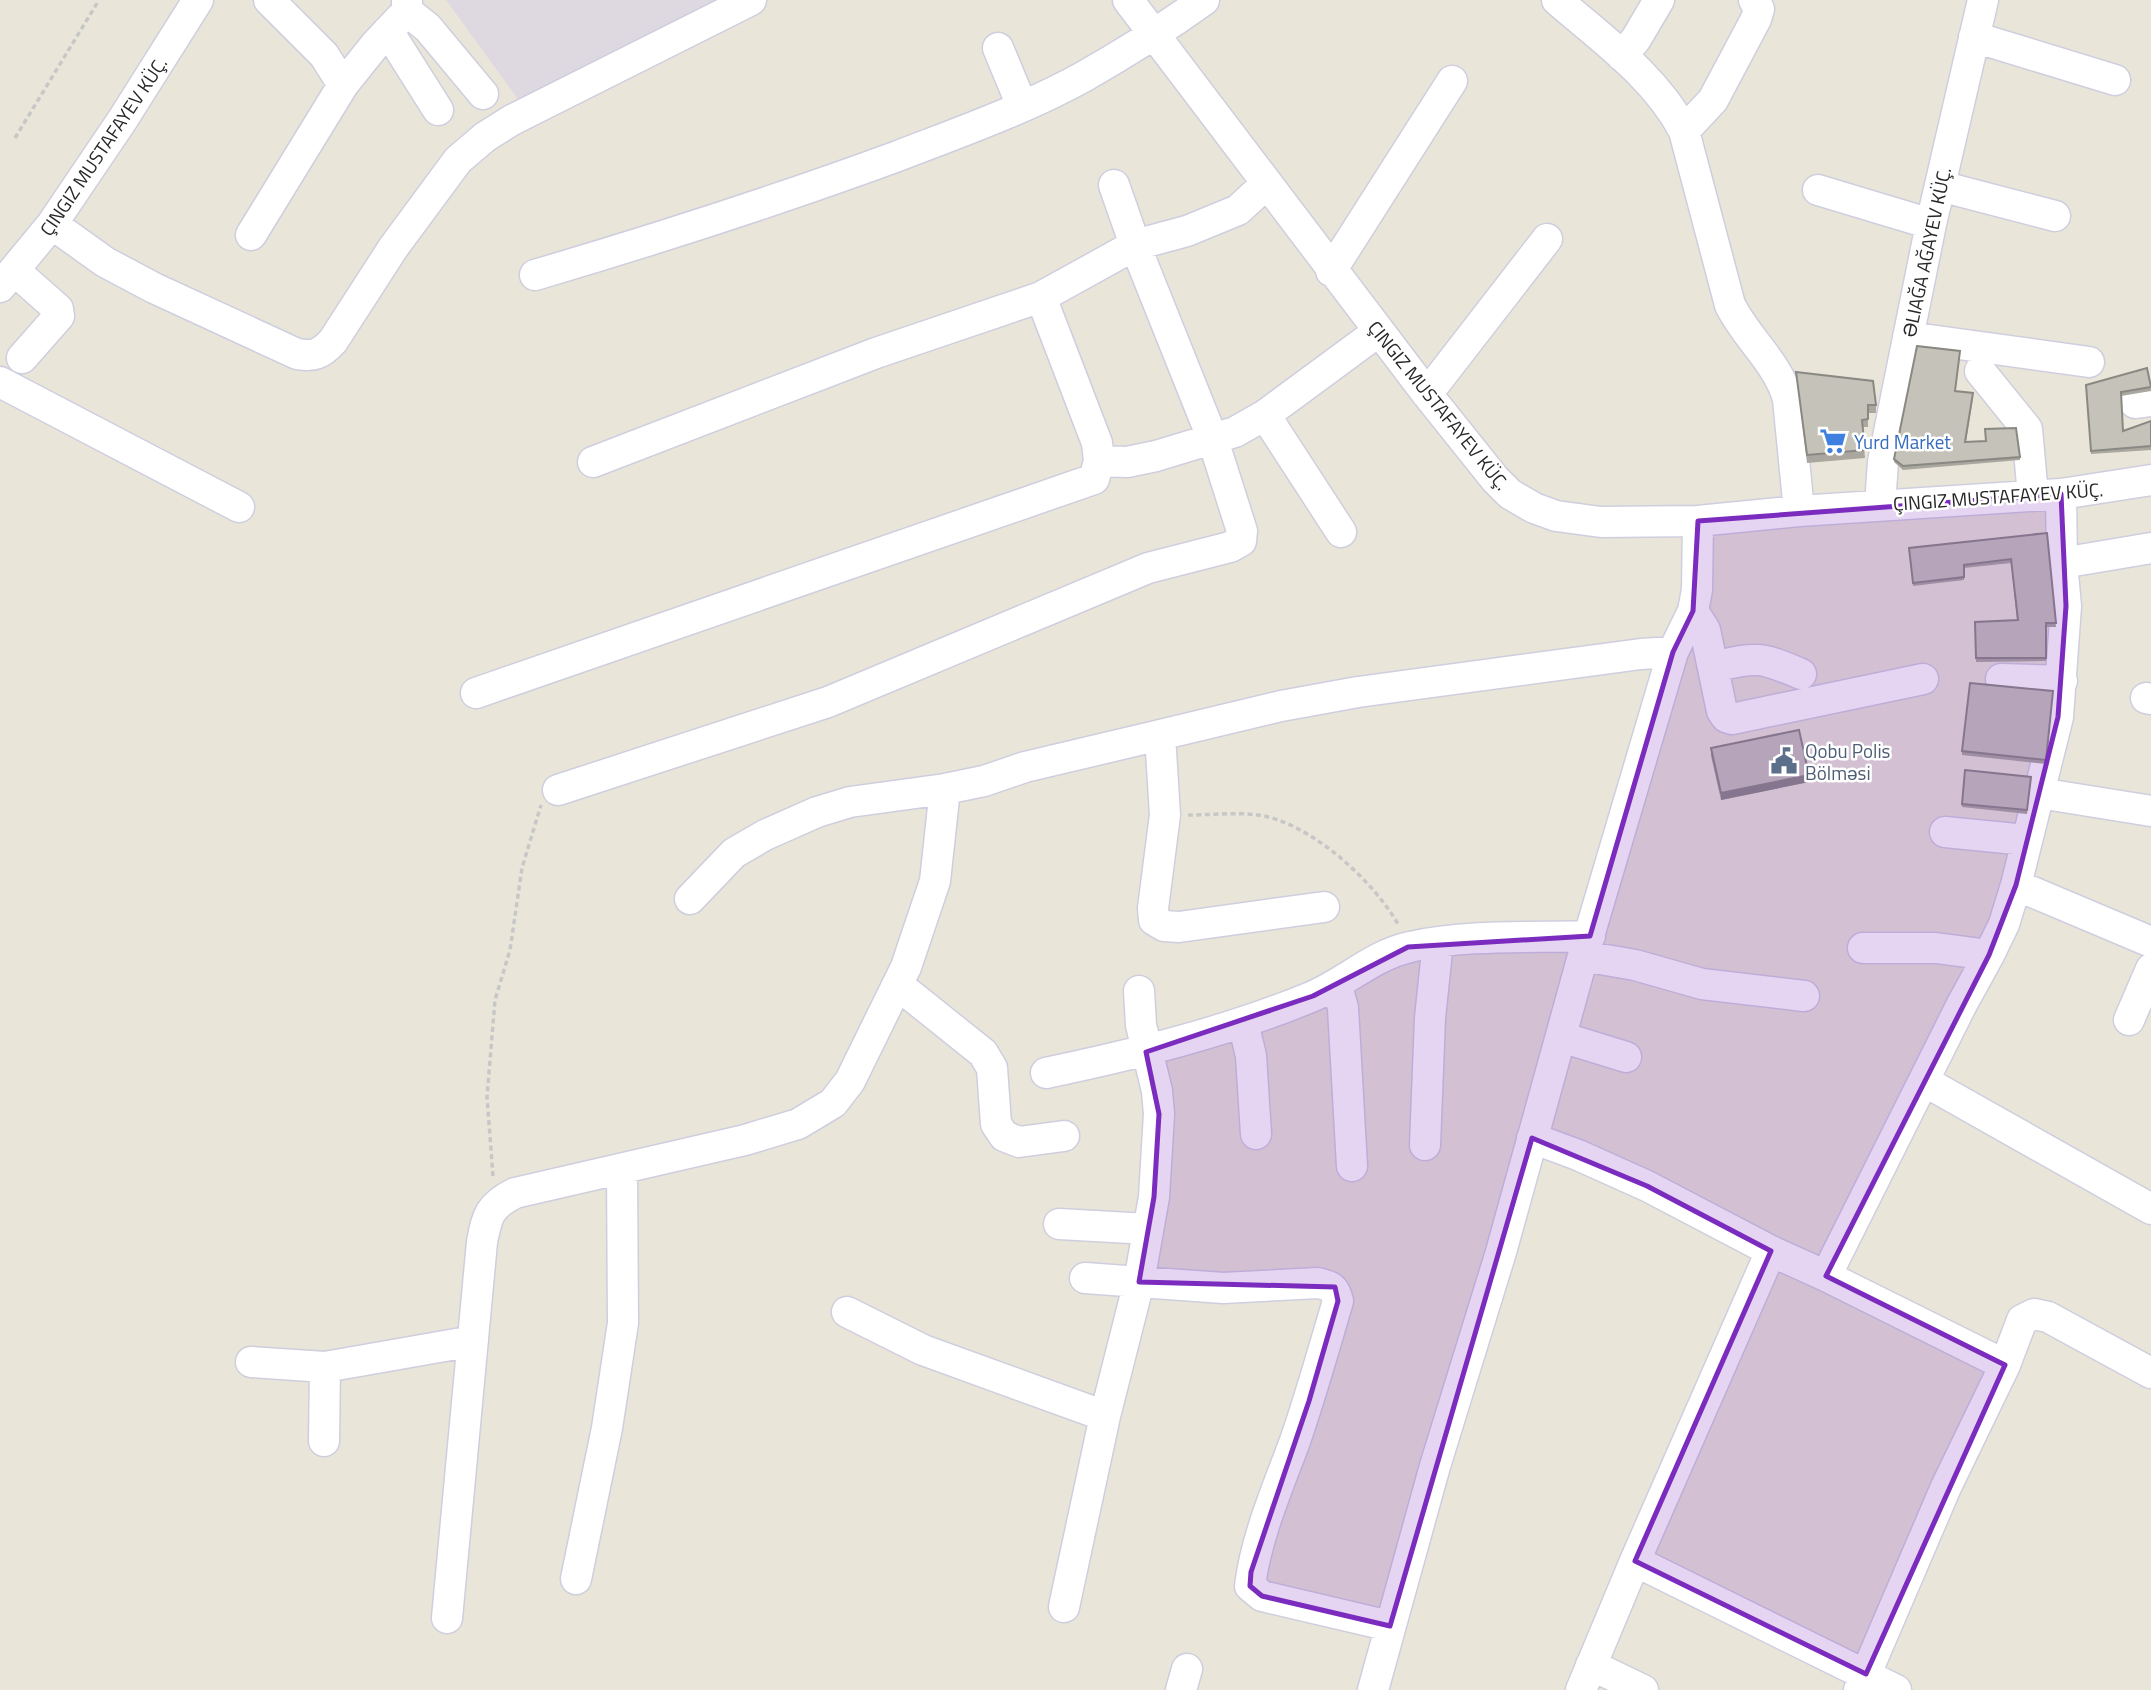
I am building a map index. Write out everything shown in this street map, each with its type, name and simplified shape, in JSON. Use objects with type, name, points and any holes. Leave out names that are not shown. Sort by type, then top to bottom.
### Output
[{"type":"street","name":"ÇINGIZ MUSTAFAYEV KÜÇ.","points":[[8,279],[52,224],[123,119],[198,0]]},
{"type":"street","points":[[269,0],[324,55],[344,85]]},
{"type":"street","points":[[52,224],[105,262],[154,288],[297,354],[313,357],[324,351],[332,341],[393,248],[458,160],[485,137],[512,120],[751,0]]},
{"type":"street","name":"ÇINGIZ MUSTAFAYEV KÜÇ.","points":[[1128,0],[1331,271],[1427,394],[1495,479],[1510,494],[1534,508],[1556,516],[1601,522],[1698,521],[1799,511],[2047,495],[2151,480]]},
{"type":"street","points":[[535,275],[793,195],[960,132],[1081,78],[1154,35],[1204,0]]},
{"type":"street","points":[[1556,0],[1622,56],[1672,109],[1684,131],[1730,305],[1744,330],[1783,383],[1788,400],[1799,511]]},
{"type":"street","points":[[1622,56],[1660,0]]},
{"type":"street","points":[[1684,131],[1713,100],[1756,19],[1759,9],[1754,0]]},
{"type":"street","name":"ƏLIAĞA AĞAYEV KÜÇ.","points":[[1880,505],[1883,462],[1931,224],[1983,0]]},
{"type":"street","points":[[251,235],[344,85],[401,14]]},
{"type":"street","points":[[401,14],[428,28],[483,94]]},
{"type":"street","points":[[401,14],[438,110]]},
{"type":"street","points":[[1974,37],[2115,80]]},
{"type":"street","points":[[998,48],[1022,106]]},
{"type":"street","points":[[1331,271],[1452,81]]},
{"type":"street","points":[[593,462],[876,353],[1041,297],[1135,245],[1187,231],[1238,210],[1266,184]]},
{"type":"street","points":[[558,790],[828,702],[1148,568],[1230,547],[1241,541],[1242,531],[1213,440],[1135,245],[1114,185]]},
{"type":"street","points":[[1940,186],[2055,216]]},
{"type":"street","points":[[1818,190],[1931,224]]},
{"type":"street","points":[[1427,394],[1547,239]]},
{"type":"street","points":[[8,279],[58,309],[59,316],[22,358]]},
{"type":"street","points":[[476,693],[1094,479],[1099,461],[1097,443],[1041,297]]},
{"type":"street","points":[[1099,461],[1126,462],[1156,456],[1235,432],[1265,415],[1379,331]]},
{"type":"street","points":[[1908,337],[2089,362]]},
{"type":"street","points":[[1826,1276],[2004,924],[2058,717],[2066,606],[2062,563],[2047,495],[2027,429],[1980,371]]},
{"type":"street","points":[[0,383],[239,507]]},
{"type":"street","points":[[1265,415],[1341,532]]},
{"type":"street","points":[[1373,1690],[1435,1466],[1498,1264],[1586,946],[1673,652],[1693,611],[1697,590],[1698,521]]},
{"type":"street","points":[[2062,563],[2151,548]]},
{"type":"street","points":[[1693,611],[1705,630],[1722,711],[1726,717],[1732,719],[1923,679]]},
{"type":"street","points":[[690,899],[734,853],[765,835],[817,812],[850,802],[945,789],[1025,767],[1281,706],[1358,692],[1673,652]]},
{"type":"street","points":[[1713,667],[1748,659],[1767,660],[1801,674]]},
{"type":"street","points":[[2001,679],[2062,681]]},
{"type":"street","points":[[1160,735],[1165,815],[1153,908],[1154,920],[1164,926],[1179,928],[1324,907]]},
{"type":"street","points":[[447,1618],[486,1219],[494,1206],[515,1193],[745,1140],[798,1124],[833,1103],[850,1081],[906,967],[935,881],[945,789]]},
{"type":"street","points":[[2039,793],[2151,811]]},
{"type":"street","points":[[1945,832],[2026,839]]},
{"type":"street","points":[[2016,885],[2151,942]]},
{"type":"street","points":[[1425,1145],[1430,1018],[1438,942]]},
{"type":"street","points":[[1046,1073],[1146,1052],[1243,1022],[1337,985],[1373,961],[1408,947],[1438,942],[1586,946],[1635,965],[1702,984],[1804,996]]},
{"type":"street","points":[[1863,948],[1936,948],[1989,955]]},
{"type":"street","points":[[2129,1020],[2151,969]]},
{"type":"street","points":[[898,985],[983,1053],[992,1068],[996,1124],[1004,1136],[1020,1142],[1064,1136]]},
{"type":"street","points":[[1337,985],[1343,1008],[1352,1166]]},
{"type":"street","points":[[1064,1607],[1105,1416],[1139,1282],[1154,1197],[1159,1114],[1154,1072],[1146,1052],[1141,1025],[1139,991]]},
{"type":"street","points":[[1243,1022],[1251,1056],[1256,1134]]},
{"type":"street","points":[[1561,1037],[1626,1057]]},
{"type":"street","points":[[1924,1081],[2151,1209]]},
{"type":"street","points":[[1532,1138],[1578,1154],[1647,1186],[1771,1251],[2005,1365]]},
{"type":"street","points":[[576,1579],[607,1428],[623,1323],[622,1170]]},
{"type":"street","points":[[1059,1224],[1148,1229]]},
{"type":"street","points":[[1643,1690],[1586,1678],[1771,1251]]},
{"type":"street","points":[[1085,1278],[1223,1288],[1318,1283],[1336,1290],[1338,1301],[1309,1401],[1273,1502],[1251,1572],[1250,1586],[1262,1596],[1390,1626]]},
{"type":"street","points":[[847,1312],[923,1350],[1105,1416]]},
{"type":"street","points":[[1863,1682],[1946,1487],[2005,1365],[2022,1320],[2034,1314],[2048,1317],[2151,1373]]},
{"type":"street","points":[[251,1362],[325,1367],[473,1340]]},
{"type":"street","points":[[324,1441],[325,1367]]},
{"type":"street","points":[[1635,1561],[1863,1682],[1896,1690]]},
{"type":"path","points":[[15,138],[99,0]]},
{"type":"path","points":[[494,1206],[487,1097],[495,1000],[510,950],[522,867],[534,824],[542,803],[558,790]]},
{"type":"path","points":[[1165,815],[1259,815],[1293,825],[1328,849],[1370,884],[1389,907],[1408,947]]},
{"type":"highlighted area","points":[[2061,494],[2066,606],[2058,717],[2016,885],[1989,955],[1826,1276],[2005,1365],[1866,1674],[1635,1561],[1771,1251],[1647,1186],[1532,1138],[1390,1626],[1262,1596],[1250,1586],[1251,1572],[1309,1401],[1338,1301],[1335,1287],[1139,1282],[1154,1197],[1159,1114],[1146,1052],[1313,996],[1408,947],[1590,936],[1673,652],[1693,611],[1698,521]]},
{"type":"shaded area","points":[[446,0],[737,0],[520,102]]},
{"type":"building","points":[[1917,346],[1960,351],[1955,391],[1973,393],[1965,442],[1986,441],[1985,429],[2016,428],[2020,457],[1903,466],[1894,459]]},
{"type":"building","points":[[2147,368],[2151,387],[2121,392],[2123,431],[2151,421],[2151,446],[2091,451],[2086,385]]},
{"type":"building","points":[[1796,372],[1873,381],[1876,405],[1868,405],[1868,419],[1862,420],[1865,450],[1807,455]]},
{"type":"building","points":[[2047,533],[2056,623],[2046,623],[2046,658],[1976,658],[1975,622],[2018,620],[2011,559],[1964,565],[1964,577],[1913,583],[1909,548]]},
{"type":"building","points":[[1970,683],[2053,691],[2046,760],[1962,751]]},
{"type":"building","points":[[1799,730],[1809,775],[1721,793],[1711,748]]},
{"type":"building","points":[[1965,770],[2031,777],[2027,810],[1962,804]]},
{"type":"place","name":"Yurd Market","points":[[1833,441]]},
{"type":"place","name":"Qobu Polis Bölməsi","points":[[1784,761]]}]
